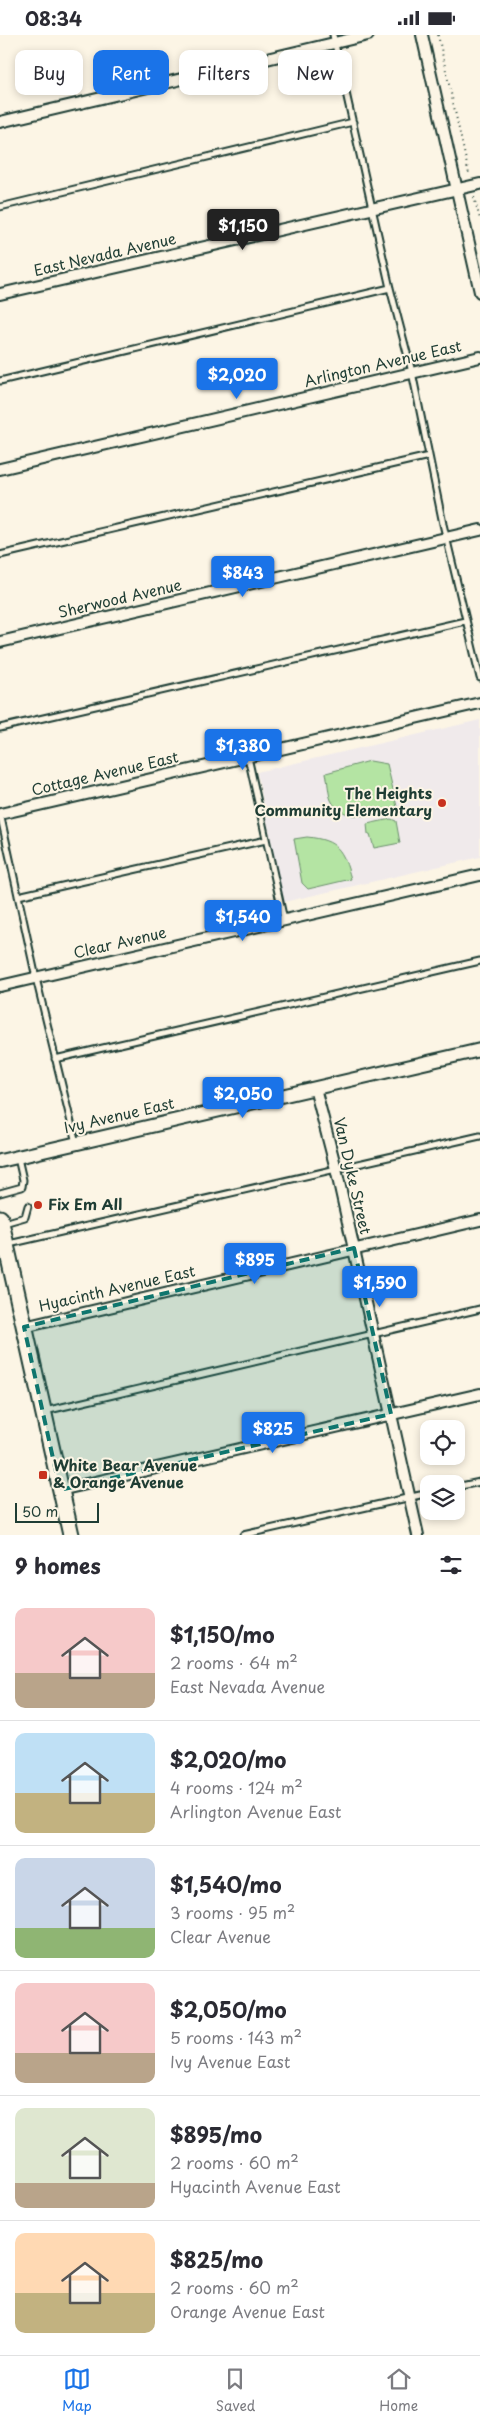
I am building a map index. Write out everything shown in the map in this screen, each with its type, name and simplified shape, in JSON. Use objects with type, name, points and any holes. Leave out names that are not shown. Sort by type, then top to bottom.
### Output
[{"type":"main road","points":[[1,1221],[71,1535]]},
{"type":"street","points":[[0,122],[334,39],[368,35]]},
{"type":"street","points":[[422,35],[480,292]]},
{"type":"street","name":"East Nevada Avenue","points":[[0,294],[480,184]]},
{"type":"street","name":"Arlington Avenue East","points":[[0,469],[480,357]]},
{"type":"street","name":"Sherwood Avenue","points":[[0,642],[480,530]]},
{"type":"street","name":"Cottage Avenue East","points":[[0,814],[480,703]]},
{"type":"street","name":"Clear Avenue","points":[[0,986],[480,875]]},
{"type":"street","name":"Ivy Avenue East","points":[[0,1161],[480,1050]]},
{"type":"street","name":"Van Dyke Street","points":[[315,1088],[336,1169],[418,1535]]},
{"type":"street","name":"Hyacinth Avenue East","points":[[24,1327],[354,1248],[480,1220]]},
{"type":"street","points":[[60,1490],[480,1394]]},
{"type":"lane","points":[[334,39],[390,288],[412,372],[465,621],[480,678]]},
{"type":"lane","points":[[0,207],[353,122]]},
{"type":"lane","points":[[0,381],[390,288]]},
{"type":"lane","points":[[0,555],[429,456]]},
{"type":"lane","points":[[0,728],[465,621]]},
{"type":"lane","points":[[248,757],[284,920]]},
{"type":"lane","points":[[0,814],[36,978],[76,1143]]},
{"type":"lane","points":[[18,896],[266,840]]},
{"type":"lane","points":[[55,1059],[480,961]]},
{"type":"lane","points":[[6,1245],[480,1137]]},
{"type":"lane","points":[[18,1157],[23,1180],[22,1187],[25,1194]]},
{"type":"lane","points":[[0,1193],[22,1187]]},
{"type":"lane","points":[[1,1221],[25,1217],[28,1206]]},
{"type":"lane","points":[[44,1411],[480,1309]]},
{"type":"lane","points":[[465,1485],[480,1482]]},
{"type":"lane","points":[[243,1535],[420,1495]]},
{"type":"path","points":[[438,35],[468,174]]},
{"type":"path","points":[[472,195],[475,199],[480,219]]},
{"type":"highlighted area","points":[[354,1248],[391,1414],[60,1490],[24,1327]]},
{"type":"shaded area","points":[[480,720],[480,857],[284,902],[257,772]]},
{"type":"green space","points":[[370,761],[387,764],[398,811],[362,816],[343,812],[331,800],[326,773]]},
{"type":"green space","points":[[391,819],[396,821],[400,843],[374,848],[370,834],[368,834],[367,824]]},
{"type":"green space","points":[[307,837],[326,841],[338,848],[351,879],[308,889],[302,883],[294,839]]},
{"type":"place","name":"The Heights Community Elementary","points":[[442,803]]},
{"type":"place","name":"Fix Em All","points":[[38,1205]]},
{"type":"place","name":"White Bear Avenue & Orange Avenue","points":[[43,1475]]}]
